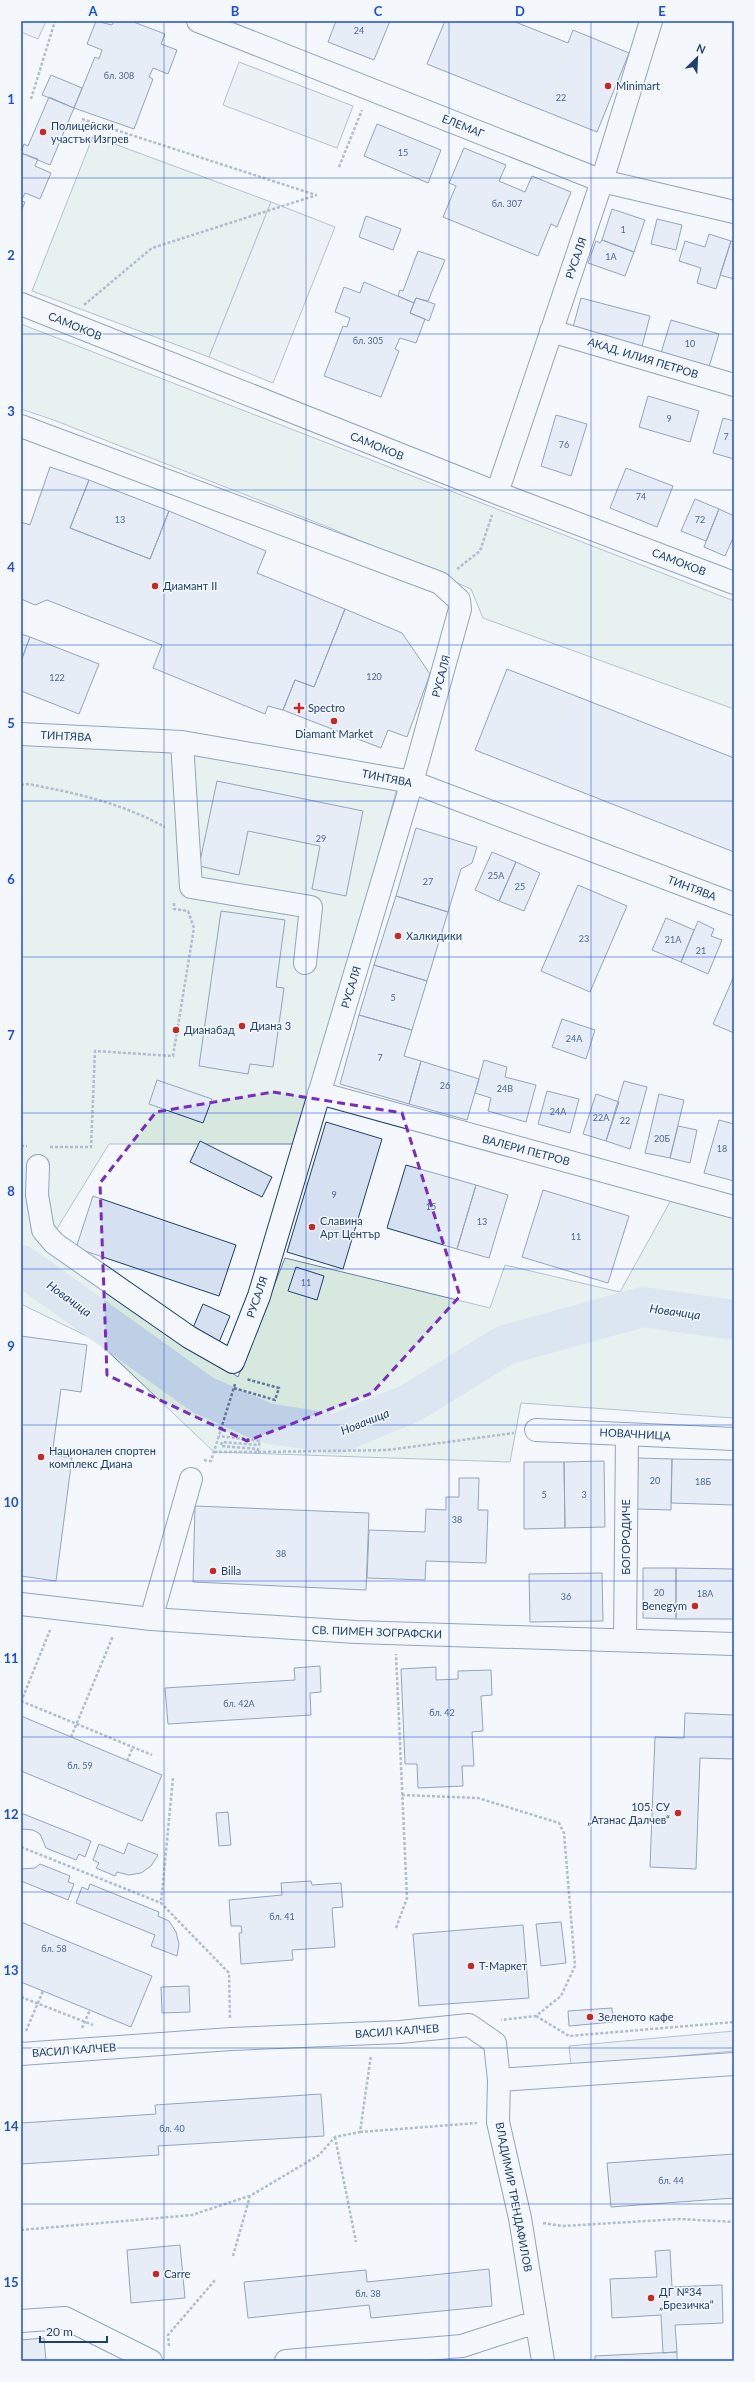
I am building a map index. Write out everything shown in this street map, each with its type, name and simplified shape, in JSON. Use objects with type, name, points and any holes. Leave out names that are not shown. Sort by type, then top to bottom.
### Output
[{"type":"street","name":"ЕЛЕМАГ","points":[[198,21],[602,181],[734,212]]},
{"type":"street","name":"РУСАЛЯ","points":[[497,493],[602,181],[651,21]]},
{"type":"street","name":"САМОКОВ","points":[[21,304],[497,493],[734,583]]},
{"type":"street","name":"АКАД. ИЛИЯ ПЕТРОВ","points":[[551,331],[734,385]]},
{"type":"street","points":[[21,426],[440,583]]},
{"type":"street","name":"РУСАЛЯ","points":[[236,1370],[412,782],[460,609],[459,600],[440,583]]},
{"type":"street","name":"ТИНТЯВА","points":[[21,734],[182,742],[412,782],[734,904]]},
{"type":"street","points":[[182,742],[190,887],[311,907],[305,962]]},
{"type":"street","name":"ВАЛЕРИ ПЕТРОВ","points":[[319,1093],[734,1206]]},
{"type":"street","points":[[36,1156],[37,1195],[43,1230],[54,1243],[236,1370]]},
{"type":"street","name":"НОВАЧНИЦА","points":[[536,1430],[734,1439]]},
{"type":"street","name":"БОГОРОДИЧЕ","points":[[625,1640],[627,1434]]},
{"type":"street","points":[[151,1619],[191,1479]]},
{"type":"street","name":"СВ. ПИМЕН ЗОГРАФСКИ","points":[[21,1604],[151,1619],[396,1633],[734,1644]]},
{"type":"street","points":[[469,2025],[495,2043],[499,2080],[734,2064]]},
{"type":"street","name":"ВАСИЛ КАЛЧЕВ","points":[[22,2045],[231,2040],[374,2033],[469,2025]]},
{"type":"street","name":"ВЛАДИМИР ТРЕНДАФИЛОВ","points":[[499,2080],[498,2122],[520,2218],[543,2361]]},
{"type":"street","points":[[21,2321],[65,2318],[151,2361]]},
{"type":"street","points":[[286,2361],[462,2346],[536,2322]]},
{"type":"path","points":[[31,99],[55,21]]},
{"type":"path","points":[[339,167],[360,114]]},
{"type":"path","points":[[64,322],[152,248],[317,195],[82,119]]},
{"type":"path","points":[[440,583],[480,551],[497,493]]},
{"type":"path","points":[[21,785],[28,784],[72,792],[109,801],[147,817],[172,830]]},
{"type":"path","points":[[47,1147],[91,1148],[95,1051],[173,1056],[184,984]]},
{"type":"path","points":[[21,1146],[36,1156]]},
{"type":"path","points":[[236,1370],[279,1388],[275,1400],[234,1388],[214,1452],[388,1450],[536,1430]]},
{"type":"path","points":[[219,1436],[260,1440],[259,1445],[222,1442],[221,1446],[258,1449],[258,1452]]},
{"type":"path","points":[[59,1608],[21,1701],[152,1755]]},
{"type":"path","points":[[71,1737],[122,1615]]},
{"type":"path","points":[[396,1633],[407,1898],[396,1928]]},
{"type":"path","points":[[128,1761],[133,1747]]},
{"type":"path","points":[[161,1903],[173,1778]]},
{"type":"path","points":[[402,1794],[478,1798],[558,1823],[564,1833],[575,1966],[562,1996],[536,2016],[469,2025]]},
{"type":"path","points":[[21,1847],[161,1903],[229,1973],[231,2040]]},
{"type":"path","points":[[22,2045],[37,2003],[43,1991]]},
{"type":"path","points":[[21,1996],[98,2027]]},
{"type":"path","points":[[536,2016],[569,2036],[734,2022]]},
{"type":"path","points":[[360,2132],[374,2033]]},
{"type":"path","points":[[21,2230],[192,2215],[250,2196],[319,2155],[335,2137],[360,2132],[498,2122]]},
{"type":"path","points":[[335,2137],[356,2242]]},
{"type":"path","points":[[233,2256],[250,2196]]},
{"type":"path","points":[[520,2218],[563,2226],[680,2218],[734,2222]]},
{"type":"path","points":[[169,2348],[168,2335],[216,2279]]},
{"type":"highlighted area","points":[[273,1092],[402,1113],[460,1296],[372,1393],[247,1441],[107,1375],[100,1183],[156,1112]]},
{"type":"shaded area","points":[[21,21],[46,21],[38,39],[21,32]]},
{"type":"shaded area","points":[[239,62],[353,106],[337,148],[223,105]]},
{"type":"shaded area","points":[[93,136],[271,202],[209,357],[32,291]]},
{"type":"shaded area","points":[[271,202],[335,227],[273,383],[209,357]]},
{"type":"shaded area","points":[[21,324],[734,601],[734,709],[483,618],[471,589],[328,527],[51,419],[21,409]]},
{"type":"shaded area","points":[[21,734],[182,742],[397,788],[300,1144],[109,1144],[45,1248],[238,1377],[285,1258],[490,1308],[505,1265],[620,1292],[676,1191],[734,1207],[734,1418],[521,1403],[510,1462],[214,1452],[97,1341],[21,1304]]},
{"type":"shaded area","points":[[734,2031],[734,2051],[571,2066],[569,2046]]},
{"type":"building","points":[[96,21],[112,25],[114,21],[131,21],[165,34],[161,44],[177,50],[168,74],[153,68],[149,77],[153,79],[134,129],[74,108],[95,57],[99,59],[102,50],[87,44]]},
{"type":"building","points":[[336,21],[390,21],[374,60],[328,42]]},
{"type":"building","points":[[445,21],[513,21],[568,43],[573,30],[629,53],[597,132],[427,64]]},
{"type":"building","points":[[51,75],[82,88],[74,108],[42,95]]},
{"type":"building","points":[[49,97],[74,108],[50,165],[21,153],[24,144],[28,146]]},
{"type":"building","points":[[377,124],[441,150],[428,183],[364,156]]},
{"type":"building","points":[[464,148],[506,165],[499,181],[525,192],[532,176],[571,192],[557,227],[551,224],[538,256],[443,217],[456,186],[449,183]]},
{"type":"building","points":[[21,153],[38,159],[35,166],[51,173],[40,199],[25,193],[21,201]]},
{"type":"building","points":[[21,201],[25,202],[21,212]]},
{"type":"building","points":[[612,209],[645,220],[634,252],[602,240]]},
{"type":"building","points":[[366,216],[401,229],[393,250],[359,237]]},
{"type":"building","points":[[657,219],[682,225],[676,250],[651,244]]},
{"type":"building","points":[[709,234],[731,241],[716,289],[697,283],[701,268],[679,261],[685,241],[705,247]]},
{"type":"building","points":[[602,240],[634,252],[625,276],[588,263],[596,241],[600,243]]},
{"type":"building","points":[[731,241],[734,242],[734,279],[720,275]]},
{"type":"building","points":[[418,251],[445,260],[428,301],[416,298],[414,303],[398,296],[400,290],[403,291]]},
{"type":"building","points":[[364,282],[414,303],[410,313],[425,319],[416,343],[400,338],[395,349],[399,351],[381,397],[324,376],[343,326],[347,327],[350,318],[335,312],[344,287],[360,293]]},
{"type":"building","points":[[416,298],[435,304],[429,321],[410,313]]},
{"type":"building","points":[[581,298],[650,316],[641,350],[572,331]]},
{"type":"building","points":[[671,320],[719,334],[709,367],[661,353]]},
{"type":"building","points":[[648,396],[699,411],[690,442],[639,427]]},
{"type":"building","points":[[556,415],[587,424],[571,476],[541,466]]},
{"type":"building","points":[[723,418],[734,421],[734,459],[713,453]]},
{"type":"building","name":"Диамант II","points":[[50,467],[89,480],[70,528],[150,559],[169,511],[266,551],[257,573],[345,609],[314,687],[295,680],[283,710],[268,706],[265,714],[153,668],[162,645],[47,600],[35,605],[21,599],[21,522],[30,525]]},
{"type":"building","points":[[626,468],[673,486],[657,527],[610,508]]},
{"type":"building","points":[[89,480],[169,511],[150,559],[70,528]]},
{"type":"building","points":[[695,499],[719,509],[706,541],[681,531]]},
{"type":"building","points":[[719,509],[734,516],[734,536],[725,556],[704,547]]},
{"type":"building","points":[[345,609],[402,633],[430,674],[407,737],[388,730],[381,748],[283,710],[295,680],[314,687]]},
{"type":"building","points":[[21,634],[30,637],[21,661]]},
{"type":"building","points":[[30,637],[99,664],[79,714],[21,691],[21,661]]},
{"type":"building","points":[[507,669],[734,758],[734,852],[475,750]]},
{"type":"building","points":[[217,781],[363,811],[346,896],[312,889],[320,846],[248,831],[239,875],[199,866]]},
{"type":"building","points":[[416,828],[477,847],[472,863],[461,869],[448,912],[396,896]]},
{"type":"building","points":[[492,852],[516,862],[499,901],[475,890]]},
{"type":"building","points":[[516,862],[540,873],[524,911],[499,901]]},
{"type":"building","points":[[578,885],[627,906],[590,992],[541,971]]},
{"type":"building","points":[[396,896],[448,912],[427,981],[374,965]]},
{"type":"building","name":"Диана 3","points":[[221,911],[285,920],[276,987],[284,988],[273,1067],[250,1064],[248,1074],[199,1066]]},
{"type":"building","points":[[666,918],[694,930],[681,962],[652,950]]},
{"type":"building","points":[[698,921],[714,929],[711,936],[722,940],[708,974],[681,962]]},
{"type":"building","points":[[374,965],[427,981],[412,1030],[359,1015]]},
{"type":"building","points":[[734,976],[734,1033],[713,1024]]},
{"type":"building","points":[[359,1015],[412,1030],[404,1056],[421,1061],[409,1104],[340,1084]]},
{"type":"building","points":[[562,1019],[595,1030],[586,1059],[552,1047]]},
{"type":"building","points":[[484,1060],[507,1067],[505,1077],[536,1085],[526,1122],[488,1111],[491,1098],[475,1093]]},
{"type":"building","points":[[421,1061],[479,1079],[467,1120],[409,1104]]},
{"type":"building","points":[[157,1080],[212,1099],[203,1123],[149,1104]]},
{"type":"building","points":[[624,1081],[647,1087],[630,1149],[606,1141]]},
{"type":"building","points":[[547,1091],[579,1099],[570,1133],[538,1124]]},
{"type":"building","points":[[596,1094],[619,1102],[606,1141],[583,1134]]},
{"type":"building","points":[[659,1094],[684,1100],[670,1158],[645,1153]]},
{"type":"building","points":[[719,1120],[734,1124],[734,1181],[704,1173]]},
{"type":"building","points":[[326,1122],[382,1139],[343,1269],[287,1252]]},
{"type":"building","points":[[678,1126],[697,1130],[690,1163],[670,1158]]},
{"type":"building","points":[[200,1141],[272,1177],[262,1197],[190,1162]]},
{"type":"building","points":[[406,1165],[476,1185],[457,1249],[387,1228]]},
{"type":"building","points":[[476,1185],[508,1195],[489,1258],[457,1249]]},
{"type":"building","points":[[543,1190],[629,1216],[608,1283],[522,1257]]},
{"type":"building","points":[[93,1196],[236,1245],[219,1296],[76,1248]]},
{"type":"building","points":[[296,1267],[324,1276],[317,1300],[288,1291]]},
{"type":"building","points":[[203,1304],[230,1316],[217,1347],[190,1335]]},
{"type":"building","name":"Национален спортен комплекс Диана","points":[[21,1336],[87,1345],[81,1392],[61,1389],[52,1455],[72,1458],[56,1581],[21,1576]]},
{"type":"building","points":[[638,1458],[672,1459],[671,1510],[637,1509]]},
{"type":"building","points":[[672,1459],[734,1460],[734,1505],[671,1503]]},
{"type":"building","points":[[604,1461],[605,1527],[565,1528],[564,1462]]},
{"type":"building","points":[[524,1462],[564,1462],[565,1528],[524,1529]]},
{"type":"building","points":[[459,1478],[479,1478],[478,1510],[488,1510],[486,1563],[426,1561],[425,1580],[367,1578],[369,1530],[425,1532],[426,1509],[446,1510],[446,1497],[459,1497]]},
{"type":"building","points":[[195,1506],[369,1513],[366,1590],[193,1582]]},
{"type":"building","points":[[643,1568],[676,1568],[676,1619],[643,1618]]},
{"type":"building","points":[[676,1568],[734,1569],[734,1619],[676,1619]]},
{"type":"building","points":[[602,1573],[603,1621],[530,1622],[529,1574]]},
{"type":"building","points":[[320,1666],[321,1692],[310,1693],[311,1715],[168,1724],[165,1688],[295,1680],[294,1668]]},
{"type":"building","points":[[436,1667],[436,1680],[458,1679],[458,1671],[491,1670],[492,1695],[481,1696],[483,1731],[472,1732],[474,1766],[462,1766],[463,1786],[418,1788],[417,1764],[405,1764],[401,1669]]},
{"type":"building","points":[[685,1713],[734,1715],[734,1759],[700,1758],[696,1869],[650,1867],[655,1737],[684,1738]]},
{"type":"building","points":[[21,1716],[162,1775],[142,1821],[21,1771]]},
{"type":"building","points":[[228,1812],[231,1845],[219,1846],[216,1813]]},
{"type":"building","points":[[21,1813],[91,1841],[85,1857],[79,1854],[76,1860],[46,1848],[40,1834],[33,1830],[21,1829]]},
{"type":"building","points":[[128,1843],[158,1855],[151,1866],[141,1873],[129,1875],[117,1872],[115,1876],[96,1868],[99,1863],[93,1860],[99,1844],[124,1854]]},
{"type":"building","points":[[40,1864],[70,1876],[68,1882],[74,1884],[68,1900],[21,1881],[21,1869],[35,1868]]},
{"type":"building","points":[[311,1881],[312,1885],[341,1883],[343,1907],[332,1908],[335,1947],[292,1950],[293,1960],[241,1964],[239,1933],[242,1933],[241,1926],[231,1926],[229,1900],[282,1895],[281,1883]]},
{"type":"building","points":[[90,1884],[159,1912],[158,1916],[169,1921],[176,1932],[179,1944],[177,1956],[151,1946],[155,1935],[76,1903],[82,1887],[88,1890]]},
{"type":"building","points":[[21,1922],[152,1976],[131,2027],[21,1982]]},
{"type":"building","points":[[561,1922],[566,1963],[541,1966],[536,1924]]},
{"type":"building","name":"Т-Маркет","points":[[523,1925],[529,1998],[419,2006],[413,1934]]},
{"type":"building","points":[[189,1986],[190,2012],[162,2013],[161,1987]]},
{"type":"building","name":"Зеленото кафе","points":[[612,2008],[613,2022],[569,2026],[568,2011]]},
{"type":"building","points":[[321,2094],[324,2136],[158,2146],[159,2155],[21,2164],[21,2123],[156,2114],[155,2105]]},
{"type":"building","points":[[734,2154],[734,2198],[611,2207],[607,2163]]},
{"type":"building","name":"Carre","points":[[180,2245],[185,2298],[131,2303],[127,2250]]},
{"type":"building","points":[[670,2250],[672,2287],[722,2285],[723,2323],[675,2325],[677,2352],[663,2353],[661,2315],[612,2318],[610,2279],[657,2277],[655,2251]]},
{"type":"building","points":[[489,2269],[492,2306],[371,2318],[369,2305],[248,2318],[244,2282],[366,2270],[367,2282]]},
{"type":"building","points":[[44,2338],[46,2361],[21,2361],[21,2340]]},
{"type":"building","points":[[677,2352],[677,2361],[595,2361],[595,2356]]},
{"type":"waterway","name":"Новачица","points":[[21,1265],[203,1395],[266,1423],[336,1434],[411,1403],[505,1345],[643,1307],[734,1320]]},
{"type":"place","name":"Minimart","points":[[608,86]]},
{"type":"place","name":"Полицейски участък Изгрев","points":[[43,132]]},
{"type":"place","name":"Диамант II","points":[[155,586]]},
{"type":"place","name":"Spectro","points":[[299,708]]},
{"type":"place","name":"Diamant Market","points":[[334,721]]},
{"type":"place","name":"Халкидики","points":[[398,936]]},
{"type":"place","name":"Диана 3","points":[[242,1026]]},
{"type":"place","name":"Дианабад","points":[[176,1030]]},
{"type":"place","name":"Славина Арт Център","points":[[312,1227]]},
{"type":"place","name":"Национален спортен комплекс Диана","points":[[41,1457]]},
{"type":"place","name":"Billa","points":[[213,1571]]},
{"type":"place","name":"Benegym","points":[[695,1606]]},
{"type":"place","name":"105. СУ „Атанас Далчев“","points":[[678,1813]]},
{"type":"place","name":"Т-Маркет","points":[[471,1966]]},
{"type":"place","name":"Зеленото кафе","points":[[590,2017]]},
{"type":"place","name":"Carre","points":[[156,2274]]},
{"type":"place","name":"ДГ №34 „Брезичка“","points":[[651,2298]]}]
